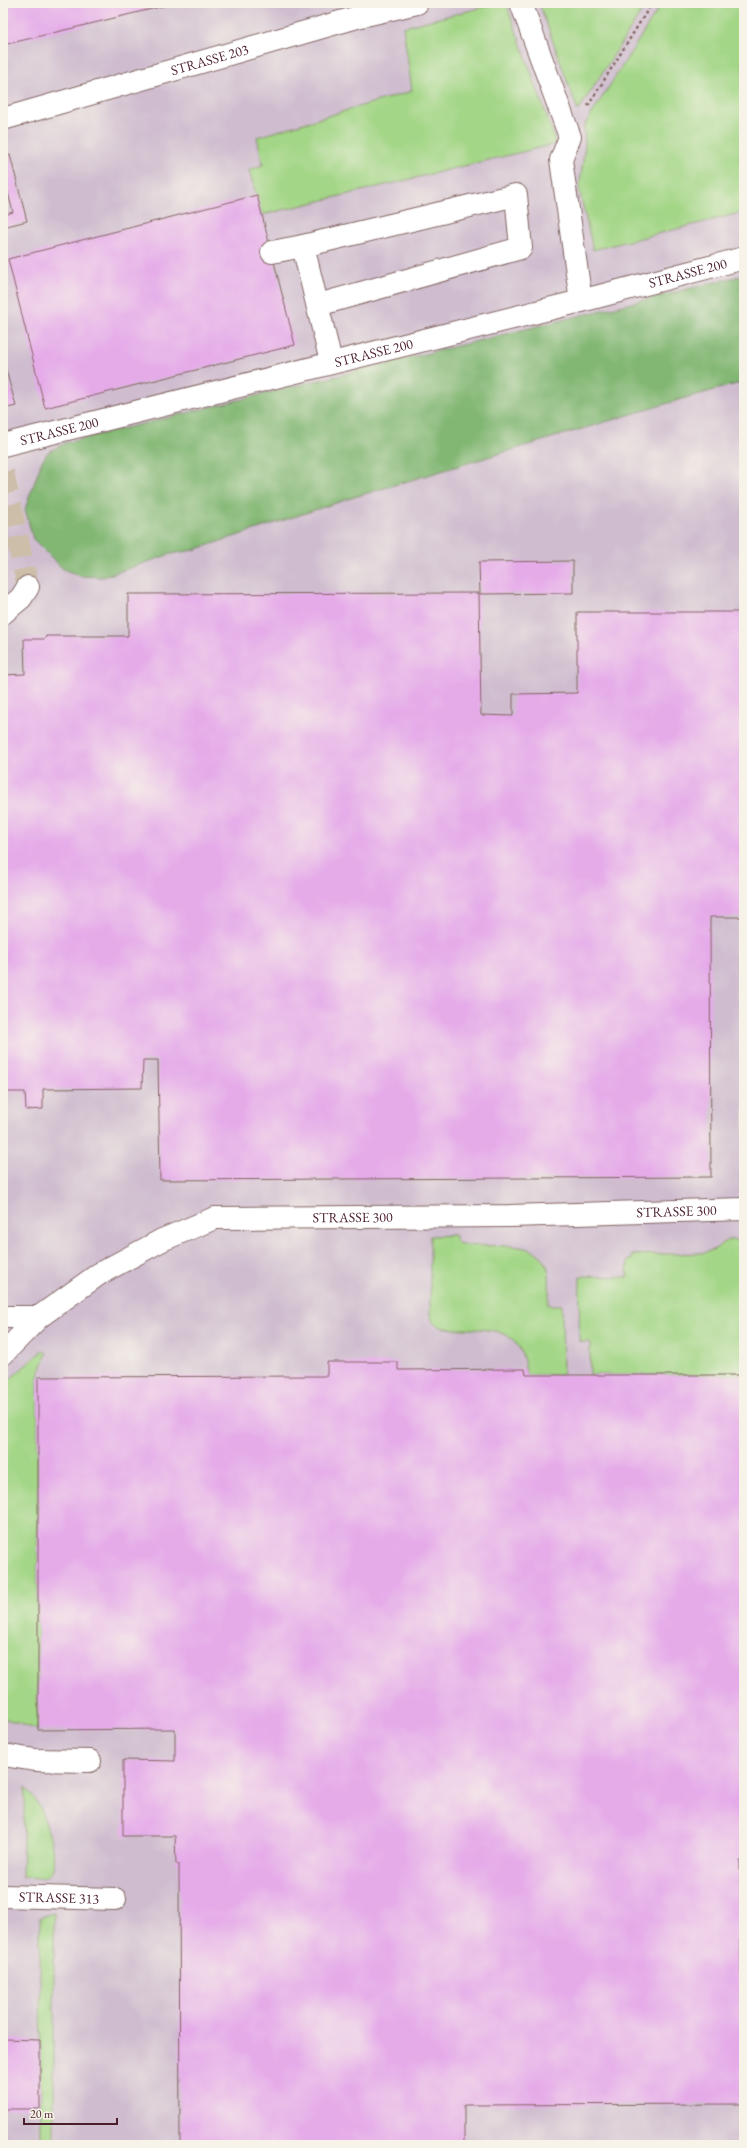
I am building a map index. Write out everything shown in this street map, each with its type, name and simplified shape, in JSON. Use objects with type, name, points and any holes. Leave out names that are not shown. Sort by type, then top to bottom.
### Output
[{"type":"street","name":"STRASSE 203","points":[[3,119],[361,16],[418,3]]},
{"type":"street","points":[[521,3],[570,137],[561,160],[581,301]]},
{"type":"street","points":[[272,252],[303,246],[516,195],[521,248],[318,305]]},
{"type":"street","points":[[303,246],[331,362]]},
{"type":"street","name":"STRASSE 200","points":[[3,445],[331,362],[581,301],[744,258]]},
{"type":"street","points":[[3,613],[21,598],[28,587]]},
{"type":"street","name":"STRASSE 300","points":[[3,1354],[39,1317],[99,1274],[162,1240],[215,1218],[510,1216],[744,1209]]},
{"type":"street","points":[[3,1317],[39,1317]]},
{"type":"street","points":[[3,1755],[35,1760],[90,1761]]},
{"type":"street","name":"STRASSE 313","points":[[3,1896],[115,1899]]},
{"type":"path","points":[[570,137],[652,3]]},
{"type":"shaded area","points":[[3,3],[744,3],[744,2145],[3,2145]]},
{"type":"green space","points":[[500,3],[506,3],[554,136],[555,144],[262,215],[249,170],[263,165],[257,137],[412,91],[403,27]]},
{"type":"green space","points":[[539,3],[647,3],[578,111]]},
{"type":"green space","points":[[662,3],[744,3],[744,212],[593,250],[579,189],[585,145],[584,126]]},
{"type":"green space","points":[[744,275],[744,382],[351,498],[194,550],[171,554],[103,577],[80,576],[63,569],[33,539],[25,509],[42,461],[48,452],[65,443]]},
{"type":"green space","points":[[454,1235],[458,1243],[525,1248],[537,1253],[545,1261],[549,1274],[548,1305],[562,1305],[563,1375],[526,1375],[519,1348],[512,1339],[504,1334],[482,1329],[444,1328],[436,1325],[432,1321],[430,1315],[430,1236]]},
{"type":"green space","points":[[728,1240],[744,1240],[744,1375],[590,1375],[590,1342],[579,1342],[580,1276],[627,1277],[628,1260],[632,1260],[631,1255],[702,1253],[715,1249]]},
{"type":"green space","points":[[43,1350],[47,1353],[38,1377],[38,1730],[3,1718],[3,1385]]},
{"type":"green space","points":[[25,1787],[41,1811],[51,1841],[54,1862],[53,1870],[46,1877],[22,1877]]},
{"type":"green space","points":[[54,1913],[54,2145],[41,2145],[40,1917]]},
{"type":"building","points":[[3,3],[172,3],[172,4],[3,45]]},
{"type":"building","points":[[10,155],[27,221],[3,227],[3,215],[13,212],[3,173],[3,157]]},
{"type":"building","points":[[257,195],[295,345],[45,408],[8,259]]},
{"type":"building","points":[[3,359],[16,406],[3,409]]},
{"type":"building","points":[[573,561],[573,593],[480,594],[479,562]]},
{"type":"building","points":[[479,593],[481,715],[513,716],[513,694],[577,693],[577,612],[744,612],[744,917],[710,917],[711,1177],[160,1180],[158,1060],[143,1060],[142,1088],[43,1089],[43,1109],[26,1110],[25,1092],[3,1092],[3,675],[25,674],[24,639],[45,639],[46,636],[128,636],[128,594]]},
{"type":"building","points":[[327,1362],[398,1362],[398,1370],[525,1369],[526,1375],[744,1375],[744,1861],[740,1861],[741,1975],[744,1975],[744,2104],[464,2105],[464,2145],[180,2145],[179,1864],[176,1864],[175,1836],[123,1836],[123,1760],[175,1761],[175,1729],[38,1730],[38,1377],[327,1376]]},
{"type":"building","points":[[3,2039],[40,2040],[40,2109],[3,2109]]},
{"type":"tunnel","points":[[3,472],[28,587]]}]
